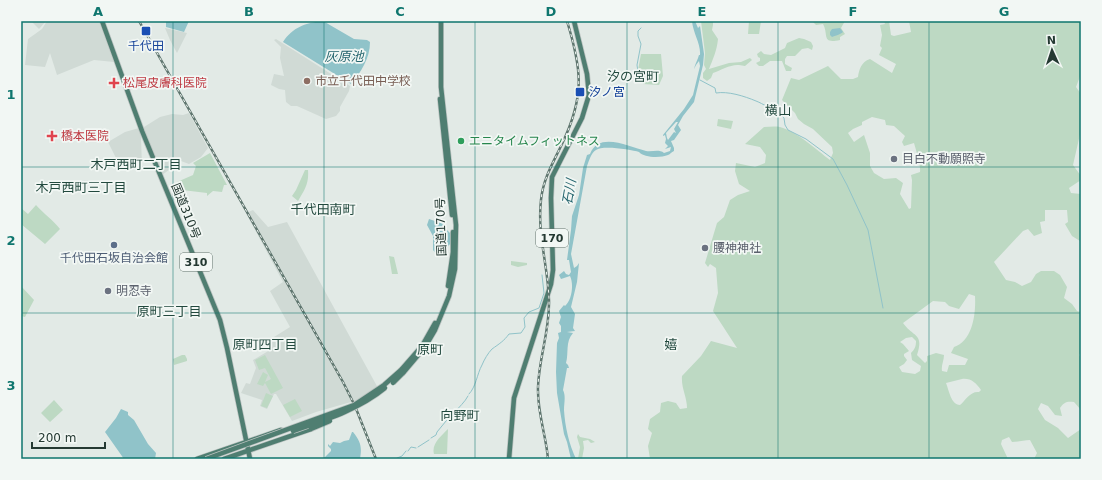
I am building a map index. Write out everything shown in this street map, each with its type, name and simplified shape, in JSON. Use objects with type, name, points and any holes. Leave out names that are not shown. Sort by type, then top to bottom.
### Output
[{"type":"highway","name":"国道310号","points":[[102,21],[142,131],[220,322],[228,348],[250,459]]},
{"type":"highway","name":"国道170号","points":[[215,459],[338,415],[360,405],[382,391],[402,371],[422,346],[434,325],[446,295],[451,267],[453,225],[438,87],[439,21]]},
{"type":"highway","name":"170","points":[[509,459],[514,398],[551,284],[553,270],[550,198],[552,177],[582,118],[589,95],[589,82],[574,21]]},
{"type":"highway","name":"国道170号","points":[[206,459],[354,405],[384,386],[402,371]]},
{"type":"highway","points":[[197,459],[354,405]]},
{"type":"highway","points":[[224,459],[311,429],[343,415],[360,405]]},
{"type":"shaded area","points":[[31,21],[46,21],[39,29]]},
{"type":"shaded area","points":[[47,21],[99,21],[114,62],[94,60],[57,75],[50,53],[45,67],[25,65],[28,39],[42,29]]},
{"type":"shaded area","points":[[165,28],[187,33],[177,53],[170,40]]},
{"type":"shaded area","name":"市立千代田中学校","points":[[276,39],[350,86],[349,91],[340,107],[340,111],[336,116],[326,119],[297,106],[291,106],[286,102],[285,90],[271,85],[274,74],[284,76],[280,58],[281,47],[274,40]]},
{"type":"shaded area","points":[[189,113],[208,148],[201,157],[189,164],[181,161],[162,175],[144,131],[144,127],[160,117],[172,114],[183,115]]},
{"type":"shaded area","points":[[139,128],[141,137],[142,168],[121,168],[108,142],[125,132]]},
{"type":"shaded area","points":[[253,210],[268,227],[287,222],[378,388],[358,400],[316,412],[292,421],[276,394],[274,394],[267,409],[260,406],[262,400],[241,393],[246,383],[250,384],[256,368],[253,360],[270,350],[266,342],[290,327],[270,291],[283,282],[246,213]]},
{"type":"green space","points":[[701,21],[713,21],[712,30],[718,39],[716,51],[709,69],[729,63],[741,62],[750,58],[752,60],[745,66],[733,65],[713,73],[711,78],[707,81],[703,78],[703,73],[706,69],[704,65],[705,53]]},
{"type":"green space","points":[[749,21],[761,21],[759,34],[748,34]]},
{"type":"green space","points":[[812,21],[845,21],[841,28],[845,34],[840,37],[840,40],[830,41],[827,38],[823,24],[816,25]]},
{"type":"green space","points":[[884,21],[889,21],[891,35],[894,36],[911,32],[909,21],[1081,21],[1081,74],[1076,87],[1081,94],[1081,130],[1073,165],[1081,176],[1081,180],[1069,188],[1071,193],[1081,194],[1081,239],[1080,241],[1072,236],[1065,224],[1068,222],[1067,210],[1045,210],[1045,221],[1040,222],[1042,233],[1034,236],[1028,229],[1023,231],[994,262],[1006,280],[1015,282],[1022,286],[1031,282],[1036,274],[1041,271],[1054,271],[1060,275],[1067,287],[1064,298],[1072,304],[1077,311],[1081,312],[1081,352],[1079,355],[1081,358],[1081,410],[1074,402],[1064,403],[1060,408],[1062,416],[1055,415],[1048,406],[1041,403],[1038,409],[1045,420],[1058,428],[1068,438],[1081,429],[1081,459],[1034,459],[1037,453],[1030,440],[1012,442],[1009,437],[1002,440],[1001,444],[1008,459],[650,459],[648,446],[652,433],[648,429],[650,419],[660,412],[661,403],[668,401],[676,403],[680,409],[687,408],[682,385],[682,376],[701,356],[711,341],[737,348],[713,311],[718,293],[716,268],[710,264],[708,267],[705,263],[717,223],[724,217],[730,200],[738,195],[750,191],[739,184],[735,171],[736,163],[755,167],[765,163],[766,155],[760,147],[745,144],[764,127],[780,127],[793,132],[830,160],[833,153],[832,147],[813,129],[798,119],[795,113],[782,100],[791,78],[799,80],[828,66],[841,79],[853,79],[858,77],[863,64],[870,59],[892,73],[896,64],[879,55],[882,48],[880,46],[882,35],[880,25],[885,24]],"holes":[[[872,117],[885,120],[886,125],[894,126],[905,136],[902,142],[904,146],[914,143],[920,172],[911,175],[911,208],[909,209],[900,194],[903,183],[896,178],[884,179],[874,173],[870,166],[870,153],[864,135],[854,142],[848,133],[862,125],[862,122]],[[969,294],[975,296],[975,310],[972,326],[965,339],[954,347],[951,353],[968,359],[965,365],[949,365],[947,372],[942,371],[944,355],[936,353],[927,356],[927,361],[925,363],[917,355],[919,339],[903,323],[933,301],[945,302],[949,306],[959,309]],[[912,337],[916,341],[915,347],[911,353],[912,360],[921,366],[920,371],[915,374],[902,372],[899,367],[907,360],[904,354],[909,351],[900,342],[906,338]],[[968,379],[975,383],[981,390],[971,394],[960,405],[954,403],[952,400],[946,383]]]},
{"type":"green space","points":[[799,38],[811,42],[813,46],[812,50],[808,48],[802,49],[795,56],[787,56],[785,59],[785,64],[792,68],[791,71],[786,71],[782,61],[770,61],[763,66],[759,66],[756,63],[760,61],[757,54],[761,51],[764,54],[771,55],[785,48],[787,43]]},
{"type":"green space","points":[[641,54],[661,54],[663,76],[659,85],[643,84],[638,70]]},
{"type":"green space","points":[[718,119],[733,121],[731,129],[717,126]]},
{"type":"green space","points":[[210,153],[227,185],[224,185],[222,192],[213,191],[207,196],[207,193],[174,189],[177,182],[193,175],[196,166],[193,163]]},
{"type":"green space","points":[[305,170],[308,170],[307,183],[305,190],[298,201],[292,196]]},
{"type":"green space","points":[[36,205],[60,229],[45,244],[21,224],[21,208],[28,214]]},
{"type":"green space","points":[[389,256],[394,257],[398,274],[392,274]]},
{"type":"green space","points":[[511,261],[527,263],[527,265],[518,267],[511,265]]},
{"type":"green space","points":[[21,286],[34,300],[25,317],[21,316]]},
{"type":"green space","points":[[185,355],[187,361],[174,365],[173,359]]},
{"type":"green space","points":[[265,355],[283,388],[271,394],[265,383],[263,386],[257,384],[263,372],[268,375],[265,382],[271,379],[265,368],[259,370],[255,360]]},
{"type":"green space","points":[[266,393],[273,396],[267,408],[261,406]]},
{"type":"green space","points":[[295,399],[302,411],[290,417],[283,405]]},
{"type":"green space","points":[[54,400],[63,410],[50,422],[41,413]]},
{"type":"green space","points":[[448,429],[447,454],[434,454],[433,450],[436,443]]},
{"type":"green space","points":[[578,434],[580,437],[590,439],[595,442],[591,443],[588,440],[583,441],[584,448],[582,459],[578,459],[580,447],[577,437]]},
{"type":"water","points":[[166,21],[189,21],[184,32],[166,27]]},
{"type":"water","name":"灰原池","points":[[323,21],[354,39],[367,40],[370,42],[370,48],[364,64],[351,84],[283,42],[295,29],[311,23]]},
{"type":"water","points":[[692,21],[695,21],[698,28],[700,26],[704,54],[703,65],[694,102],[678,125],[681,130],[674,140],[671,141],[674,151],[669,155],[653,157],[624,149],[605,148],[596,150],[593,153],[587,166],[571,254],[574,268],[579,263],[577,282],[571,307],[575,314],[573,328],[575,331],[567,332],[573,333],[568,344],[566,363],[569,368],[567,368],[563,390],[565,397],[564,410],[566,429],[576,459],[571,459],[564,434],[557,393],[556,372],[557,343],[559,338],[558,333],[561,332],[561,326],[559,323],[561,317],[559,311],[569,300],[572,292],[572,283],[570,276],[561,279],[559,275],[564,271],[569,275],[571,272],[569,260],[567,260],[572,216],[579,195],[583,168],[587,155],[590,154],[594,147],[600,143],[615,142],[646,151],[658,151],[664,153],[670,151],[671,147],[665,149],[668,146],[665,143],[665,135],[663,135],[693,95],[700,66],[699,61],[694,69],[700,55],[700,51]],"holes":[[[676,122],[678,122],[674,129],[676,133],[674,132],[668,140],[666,133]]]},
{"type":"water","points":[[840,28],[843,32],[842,33],[832,37],[830,35],[832,29]]},
{"type":"water","points":[[429,219],[444,224],[450,233],[450,244],[445,252],[439,255],[437,255],[433,250],[433,236],[427,225]]},
{"type":"water","points":[[121,409],[128,412],[128,415],[134,420],[148,444],[156,453],[155,459],[124,459],[105,432]]},
{"type":"water","points":[[352,432],[356,436],[360,445],[360,459],[323,459],[331,451],[328,444],[330,446],[333,442],[340,443],[349,440]]},
{"type":"waterway","points":[[637,82],[639,79],[637,65],[641,44],[638,31],[641,28]]},
{"type":"waterway","points":[[700,80],[715,88],[716,93],[731,93],[759,102],[771,109],[777,110],[784,118],[785,125],[788,130],[806,139],[833,159],[868,230],[883,308]]},
{"type":"waterway","points":[[469,394],[484,361],[492,349],[503,341],[509,334],[521,333],[525,327],[524,318],[529,312],[539,308],[544,293],[542,275]]},
{"type":"waterway","points":[[454,413],[468,396]]},
{"type":"waterway","points":[[431,438],[436,435],[451,415]]},
{"type":"waterway","points":[[418,447],[429,440]]},
{"type":"waterway","points":[[408,451],[411,447],[416,448]]},
{"type":"waterway","points":[[397,458],[402,456],[406,451]]},
{"type":"railway","points":[[139,21],[343,382],[355,406],[376,459]]},
{"type":"railway","points":[[548,459],[538,396],[540,365],[549,311],[547,275],[540,225],[540,213],[544,185],[569,127],[578,97],[579,83],[576,54],[567,21]]},
{"type":"place","name":"千代田","points":[[146,31]]},
{"type":"place","name":"市立千代田中学校","points":[[307,81]]},
{"type":"place","name":"松尾皮膚科医院","points":[[114,83]]},
{"type":"place","name":"汐ノ宮","points":[[580,92]]},
{"type":"place","name":"橋本医院","points":[[52,136]]},
{"type":"place","name":"エニタイムフィットネス","points":[[461,141]]},
{"type":"place","name":"目白不動願照寺","points":[[894,159]]},
{"type":"place","name":"千代田石坂自治会館","points":[[114,245]]},
{"type":"place","name":"腰神神社","points":[[705,248]]},
{"type":"place","name":"明忍寺","points":[[108,291]]},
{"type":"district","name":"汐の宮町","points":[[633,76]]},
{"type":"district","name":"横山","points":[[778,110]]},
{"type":"district","name":"木戸西町二丁目","points":[[136,164]]},
{"type":"district","name":"木戸西町三丁目","points":[[81,187]]},
{"type":"district","name":"千代田南町","points":[[323,209]]},
{"type":"district","name":"原町三丁目","points":[[169,311]]},
{"type":"district","name":"原町四丁目","points":[[265,344]]},
{"type":"district","name":"嬉","points":[[671,344]]},
{"type":"district","name":"原町","points":[[430,349]]},
{"type":"district","name":"向野町","points":[[460,415]]},
{"type":"water label","name":"石川","points":[[569,192]]}]
